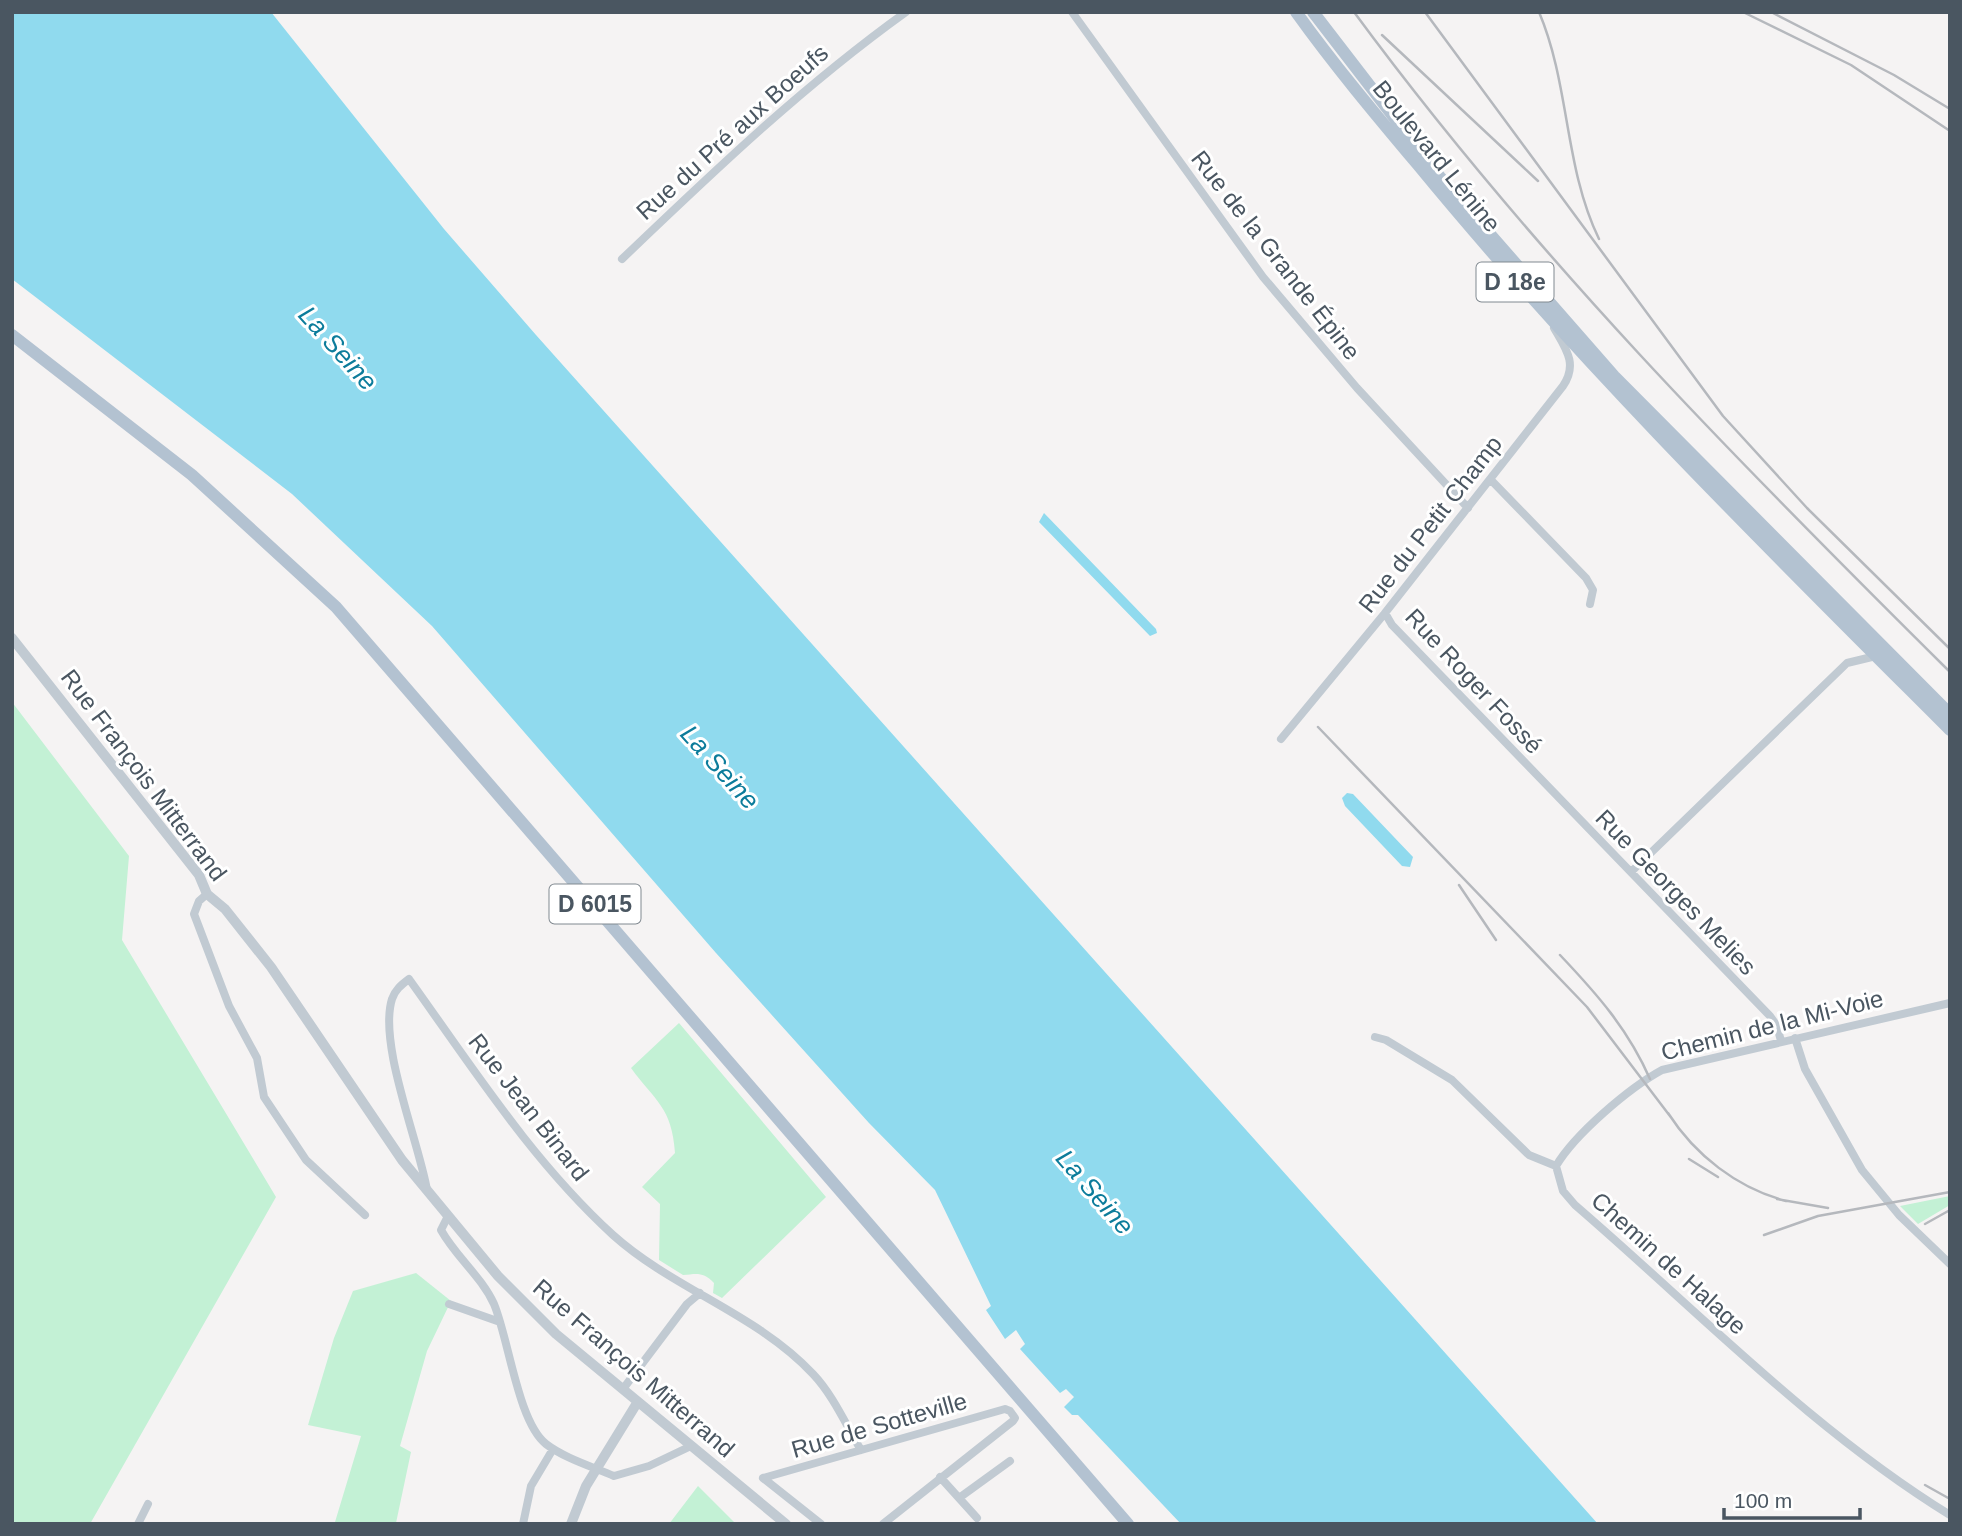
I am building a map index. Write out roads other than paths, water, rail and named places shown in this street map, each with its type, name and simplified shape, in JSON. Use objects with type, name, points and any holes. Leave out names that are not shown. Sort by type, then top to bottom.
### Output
[{"type":"main road","name":"Boulevard Lénine","points":[[1296,12],[1396,139],[1551,323],[1876,656]]},
{"type":"main road","name":"Boulevard Lénine","points":[[1313,12],[1440,177],[1550,306],[1614,376],[1768,534],[1950,714]]},
{"type":"main road","name":"D 6015","points":[[12,335],[227,505],[346,617],[1128,1524]]},
{"type":"main road","name":"D 18e","points":[[1876,656],[1950,730]]},
{"type":"street","name":"Rue du Pré aux Boeufs","points":[[622,259],[761,127],[839,60],[906,12]]},
{"type":"street","name":"Rue de la Grande Épine","points":[[1072,12],[1263,277],[1356,388],[1468,508]]},
{"type":"street","name":"Rue du Petit Champ","points":[[1281,739],[1385,613],[1569,377],[1572,362],[1551,323]]},
{"type":"street","points":[[1490,479],[1591,583],[1593,590],[1590,604]]},
{"type":"street","name":"Rue Roger Fossé","points":[[1385,613],[1392,625],[1536,774]]},
{"type":"street","name":"Rue François Mitterrand","points":[[12,638],[199,875],[207,894],[225,909],[271,967],[447,1218],[538,1317],[637,1403],[786,1524]]},
{"type":"street","points":[[1631,872],[1847,663],[1876,656]]},
{"type":"street","name":"Rue Georges Melies","points":[[1536,774],[1770,1016],[1777,1026],[1781,1041]]},
{"type":"street","points":[[207,894],[199,901],[194,914],[221,986],[257,1058],[264,1097],[306,1160],[365,1215]]},
{"type":"street","name":"Rue Jean Binard","points":[[427,1192],[390,1033],[392,999],[400,986],[409,979],[500,1107],[566,1188],[627,1247],[792,1356],[812,1374],[861,1450]]},
{"type":"street","name":"Chemin de la Mi-Voie","points":[[1556,1166],[1577,1140],[1631,1089],[1649,1077],[1673,1067],[1950,1003]]},
{"type":"street","points":[[1375,1037],[1387,1040],[1452,1080],[1529,1155],[1556,1166]]},
{"type":"street","points":[[1795,1038],[1805,1069],[1862,1170],[1899,1215],[1950,1264]]},
{"type":"street","name":"Chemin de Halage","points":[[1556,1166],[1563,1191],[1575,1205],[1748,1360],[1892,1475],[1950,1515]]},
{"type":"street","points":[[447,1218],[441,1226],[442,1233],[484,1285],[500,1322],[530,1425],[553,1448],[619,1476],[691,1446]]},
{"type":"street","points":[[623,1389],[687,1304],[700,1293]]},
{"type":"street","points":[[449,1304],[500,1322]]},
{"type":"street","points":[[571,1524],[586,1486],[637,1403]]},
{"type":"street","name":"Rue de Sotteville","points":[[821,1524],[763,1478],[1005,1409],[1013,1415],[1013,1421],[940,1477]]},
{"type":"street","points":[[523,1524],[531,1486],[553,1448]]},
{"type":"street","points":[[959,1498],[1010,1461]]},
{"type":"street","points":[[883,1524],[940,1477],[977,1518]]},
{"type":"street","points":[[138,1524],[148,1504]]},
{"type":"water","name":"La Seine","points":[[12,12],[271,12],[444,229],[536,335],[1598,1524],[1181,1524],[1078,1415],[1072,1415],[1064,1407],[1074,1397],[1066,1389],[1060,1393],[1020,1349],[1025,1344],[1016,1330],[1005,1339],[986,1310],[991,1306],[935,1190],[869,1123],[716,953],[432,626],[292,494],[12,279]]},
{"type":"water","points":[[1044,513],[1157,633],[1150,636],[1039,522]]},
{"type":"water","points":[[1347,793],[1353,794],[1413,857],[1410,867],[1402,866],[1345,806],[1342,798]]},
{"type":"railway","points":[[1354,12],[1493,188],[1639,354],[1792,514],[1950,672]]},
{"type":"railway","points":[[1425,12],[1723,416],[1807,508],[1950,649]]},
{"type":"railway","points":[[1539,12],[1557,68],[1579,183],[1599,239]]},
{"type":"railway","points":[[1743,12],[1851,65],[1950,131]]},
{"type":"railway","points":[[1771,12],[1894,75],[1950,109]]},
{"type":"railway","points":[[1382,35],[1538,181]]},
{"type":"railway","points":[[1318,727],[1587,1007],[1673,1120]]},
{"type":"railway","points":[[1459,885],[1496,940]]},
{"type":"railway","points":[[1560,955],[1611,1013],[1632,1044],[1650,1079]]},
{"type":"railway","points":[[1668,1113],[1691,1143],[1719,1168],[1751,1188],[1786,1201]]},
{"type":"railway","points":[[1689,1159],[1718,1177]]},
{"type":"railway","points":[[1764,1235],[1818,1216],[1950,1192]]},
{"type":"railway","points":[[1777,1199],[1828,1208]]},
{"type":"railway","points":[[1925,1224],[1950,1210]]},
{"type":"railway","points":[[1925,1485],[1950,1499]]}]
